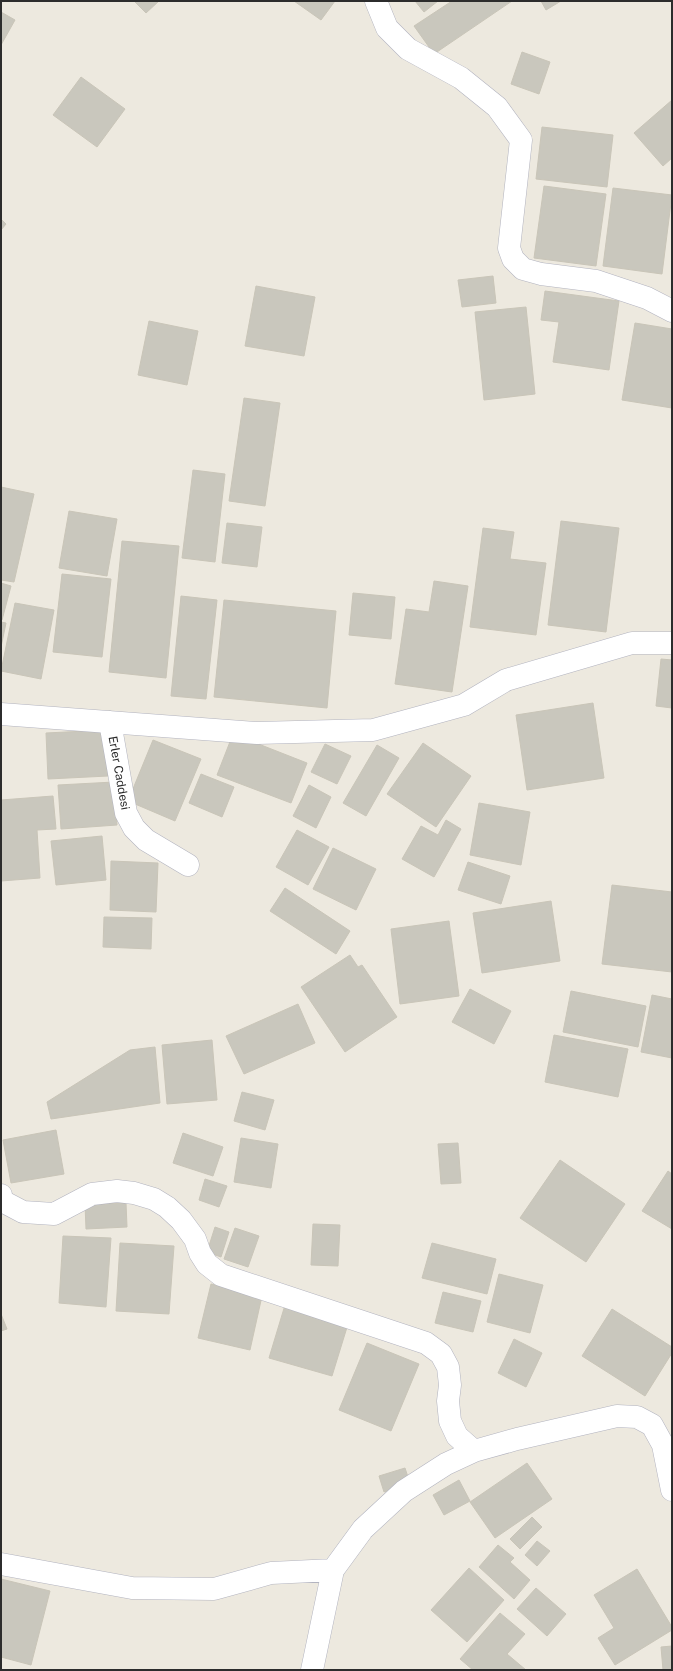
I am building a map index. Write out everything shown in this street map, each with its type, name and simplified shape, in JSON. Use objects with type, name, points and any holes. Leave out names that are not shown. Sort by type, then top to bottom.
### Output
[{"type":"street","points":[[376,1],[387,28],[408,49],[461,78],[497,107],[520,140],[509,248],[513,259],[523,269],[541,274],[596,281],[647,298],[672,310]]},
{"type":"street","points":[[1,714],[257,734],[373,730],[464,704],[506,680],[632,643],[672,643]]},
{"type":"street","name":"Erler Caddesi","points":[[110,722],[126,812],[134,828],[146,840],[188,865]]},
{"type":"street","points":[[1,1195],[2,1201],[23,1212],[54,1214],[92,1194],[117,1191],[134,1193],[154,1199],[167,1207],[181,1220],[195,1239],[200,1253],[207,1264],[221,1275],[394,1331],[426,1343],[441,1354],[448,1367],[450,1385],[448,1401],[450,1421],[457,1436],[474,1451]]},
{"type":"street","points":[[312,1670],[332,1570],[363,1529],[404,1491],[446,1464],[474,1451],[517,1439],[616,1416],[637,1417],[652,1425],[663,1445],[672,1490]]},
{"type":"street","points":[[1,1564],[132,1588],[214,1589],[271,1573],[332,1570]]},
{"type":"building","points":[[134,1],[159,1],[146,13]]},
{"type":"building","points":[[294,1],[335,1],[321,20]]},
{"type":"building","points":[[415,1],[438,1],[424,12]]},
{"type":"building","points":[[452,1],[512,1],[434,54],[414,26]]},
{"type":"building","points":[[541,1],[561,1],[546,10]]},
{"type":"building","points":[[1,12],[15,20],[1,45]]},
{"type":"building","points":[[522,52],[550,62],[539,94],[511,84]]},
{"type":"building","points":[[81,77],[125,109],[97,147],[53,115]]},
{"type":"building","points":[[672,100],[672,158],[663,166],[634,133]]},
{"type":"building","points":[[542,127],[613,135],[607,187],[536,179]]},
{"type":"building","points":[[544,186],[606,194],[596,266],[534,258]]},
{"type":"building","points":[[613,188],[672,195],[662,274],[603,266]]},
{"type":"building","points":[[1,219],[6,224],[1,230]]},
{"type":"building","points":[[493,276],[496,303],[462,307],[458,280]]},
{"type":"building","points":[[256,286],[315,297],[304,356],[245,346]]},
{"type":"building","points":[[545,291],[619,301],[609,370],[553,362],[559,322],[541,320]]},
{"type":"building","points":[[526,307],[535,394],[484,400],[475,312]]},
{"type":"building","points":[[149,321],[198,331],[187,385],[138,375]]},
{"type":"building","points":[[635,323],[672,329],[672,408],[622,400]]},
{"type":"building","points":[[244,398],[280,403],[265,506],[229,501]]},
{"type":"building","points":[[193,470],[225,474],[215,562],[182,558]]},
{"type":"building","points":[[1,487],[34,494],[14,582],[1,580]]},
{"type":"building","points":[[69,511],[117,519],[107,576],[59,568]]},
{"type":"building","points":[[561,521],[619,528],[606,632],[548,625]]},
{"type":"building","points":[[227,523],[262,527],[257,567],[222,563]]},
{"type":"building","points":[[483,528],[514,532],[510,559],[546,563],[536,635],[470,627]]},
{"type":"building","points":[[122,541],[179,546],[166,678],[109,672]]},
{"type":"building","points":[[62,574],[111,579],[102,657],[53,652]]},
{"type":"building","points":[[434,581],[468,586],[452,692],[395,684],[406,609],[429,612]]},
{"type":"building","points":[[1,583],[11,586],[2,620],[1,620]]},
{"type":"building","points":[[353,593],[395,597],[391,639],[349,635]]},
{"type":"building","points":[[181,596],[217,600],[206,699],[171,696]]},
{"type":"building","points":[[224,600],[336,611],[327,708],[214,697]]},
{"type":"building","points":[[15,603],[54,610],[41,679],[1,671]]},
{"type":"building","points":[[1,622],[6,623],[1,647]]},
{"type":"building","points":[[661,659],[672,660],[672,708],[656,706]]},
{"type":"building","points":[[593,703],[604,778],[527,790],[516,715]]},
{"type":"building","points":[[106,730],[108,776],[48,779],[46,733]]},
{"type":"building","points":[[233,734],[307,763],[291,803],[217,775]]},
{"type":"building","points":[[153,740],[201,759],[175,821],[128,801]]},
{"type":"building","points":[[423,743],[471,776],[436,827],[387,794]]},
{"type":"building","points":[[325,744],[351,756],[337,784],[311,772]]},
{"type":"building","points":[[377,745],[399,758],[366,816],[343,803]]},
{"type":"building","points":[[201,774],[234,787],[222,817],[189,803]]},
{"type":"building","points":[[114,782],[117,825],[61,829],[58,785]]},
{"type":"building","points":[[309,785],[331,797],[316,828],[293,816]]},
{"type":"building","points":[[53,796],[56,829],[37,830],[40,878],[1,881],[1,800]]},
{"type":"building","points":[[479,803],[530,812],[521,865],[470,855]]},
{"type":"building","points":[[446,820],[461,829],[434,877],[402,859],[421,826],[438,835]]},
{"type":"building","points":[[297,830],[329,847],[308,885],[276,867]]},
{"type":"building","points":[[102,836],[106,880],[56,885],[51,841]]},
{"type":"building","points":[[333,848],[376,869],[356,910],[313,889]]},
{"type":"building","points":[[111,861],[158,863],[156,912],[110,910]]},
{"type":"building","points":[[468,862],[510,876],[501,904],[458,890]]},
{"type":"building","points":[[612,885],[672,892],[672,972],[602,964]]},
{"type":"building","points":[[285,888],[350,931],[336,954],[270,911]]},
{"type":"building","points":[[551,901],[560,961],[482,973],[473,913]]},
{"type":"building","points":[[104,917],[152,918],[151,949],[103,947]]},
{"type":"building","points":[[449,921],[459,996],[400,1004],[391,929]]},
{"type":"building","points":[[350,955],[358,967],[362,965],[397,1017],[345,1052],[301,987]]},
{"type":"building","points":[[470,989],[511,1011],[494,1044],[452,1022]]},
{"type":"building","points":[[571,991],[646,1006],[638,1047],[563,1032]]},
{"type":"building","points":[[652,995],[672,999],[672,1058],[641,1052]]},
{"type":"building","points":[[298,1004],[315,1043],[244,1074],[226,1036]]},
{"type":"building","points":[[554,1035],[628,1049],[618,1097],[545,1082]]},
{"type":"building","points":[[212,1040],[217,1100],[167,1104],[162,1045]]},
{"type":"building","points":[[155,1047],[160,1103],[51,1119],[47,1102],[130,1050]]},
{"type":"building","points":[[242,1092],[274,1100],[265,1130],[234,1121]]},
{"type":"building","points":[[56,1130],[64,1174],[11,1183],[3,1140]]},
{"type":"building","points":[[183,1133],[223,1147],[213,1176],[173,1163]]},
{"type":"building","points":[[241,1138],[278,1144],[271,1188],[234,1182]]},
{"type":"building","points":[[458,1143],[461,1183],[441,1184],[438,1144]]},
{"type":"building","points":[[560,1160],[625,1204],[586,1262],[520,1218]]},
{"type":"building","points":[[668,1171],[672,1174],[672,1229],[642,1211]]},
{"type":"building","points":[[205,1179],[227,1186],[219,1207],[199,1200]]},
{"type":"building","points":[[126,1203],[127,1227],[86,1229],[85,1204]]},
{"type":"building","points":[[313,1224],[340,1225],[338,1266],[311,1265]]},
{"type":"building","points":[[215,1227],[229,1232],[221,1257],[207,1252]]},
{"type":"building","points":[[235,1228],[259,1236],[248,1267],[224,1259]]},
{"type":"building","points":[[63,1236],[111,1238],[106,1307],[59,1303]]},
{"type":"building","points":[[120,1243],[174,1246],[169,1314],[116,1311]]},
{"type":"building","points":[[432,1243],[496,1259],[487,1294],[422,1278]]},
{"type":"building","points":[[499,1274],[543,1285],[530,1333],[487,1322]]},
{"type":"building","points":[[211,1284],[262,1296],[250,1350],[198,1338]]},
{"type":"building","points":[[443,1292],[481,1301],[473,1332],[435,1323]]},
{"type":"building","points":[[285,1305],[348,1324],[332,1376],[269,1358]]},
{"type":"building","points":[[612,1309],[672,1347],[672,1353],[645,1396],[582,1356]]},
{"type":"building","points":[[1,1314],[7,1329],[1,1331]]},
{"type":"building","points":[[514,1339],[542,1353],[526,1387],[498,1373]]},
{"type":"building","points":[[367,1343],[419,1364],[391,1431],[339,1410]]},
{"type":"building","points":[[527,1463],[552,1499],[495,1538],[470,1502]]},
{"type":"building","points":[[405,1468],[410,1483],[384,1492],[379,1476]]},
{"type":"building","points":[[459,1480],[470,1501],[444,1515],[433,1495]]},
{"type":"building","points":[[532,1517],[542,1527],[520,1549],[510,1539]]},
{"type":"building","points":[[537,1541],[550,1551],[537,1566],[525,1555]]},
{"type":"building","points":[[498,1545],[514,1558],[510,1562],[530,1580],[514,1599],[479,1567]]},
{"type":"building","points":[[469,1568],[504,1600],[467,1642],[431,1610]]},
{"type":"building","points":[[637,1569],[672,1627],[672,1630],[615,1665],[598,1638],[614,1628],[594,1595]]},
{"type":"building","points":[[1,1579],[50,1591],[31,1665],[1,1657]]},
{"type":"building","points":[[536,1588],[566,1614],[547,1636],[517,1609]]},
{"type":"building","points":[[500,1613],[525,1634],[507,1654],[526,1670],[473,1670],[460,1659]]},
{"type":"building","points":[[672,1646],[672,1670],[663,1670],[661,1647]]}]
